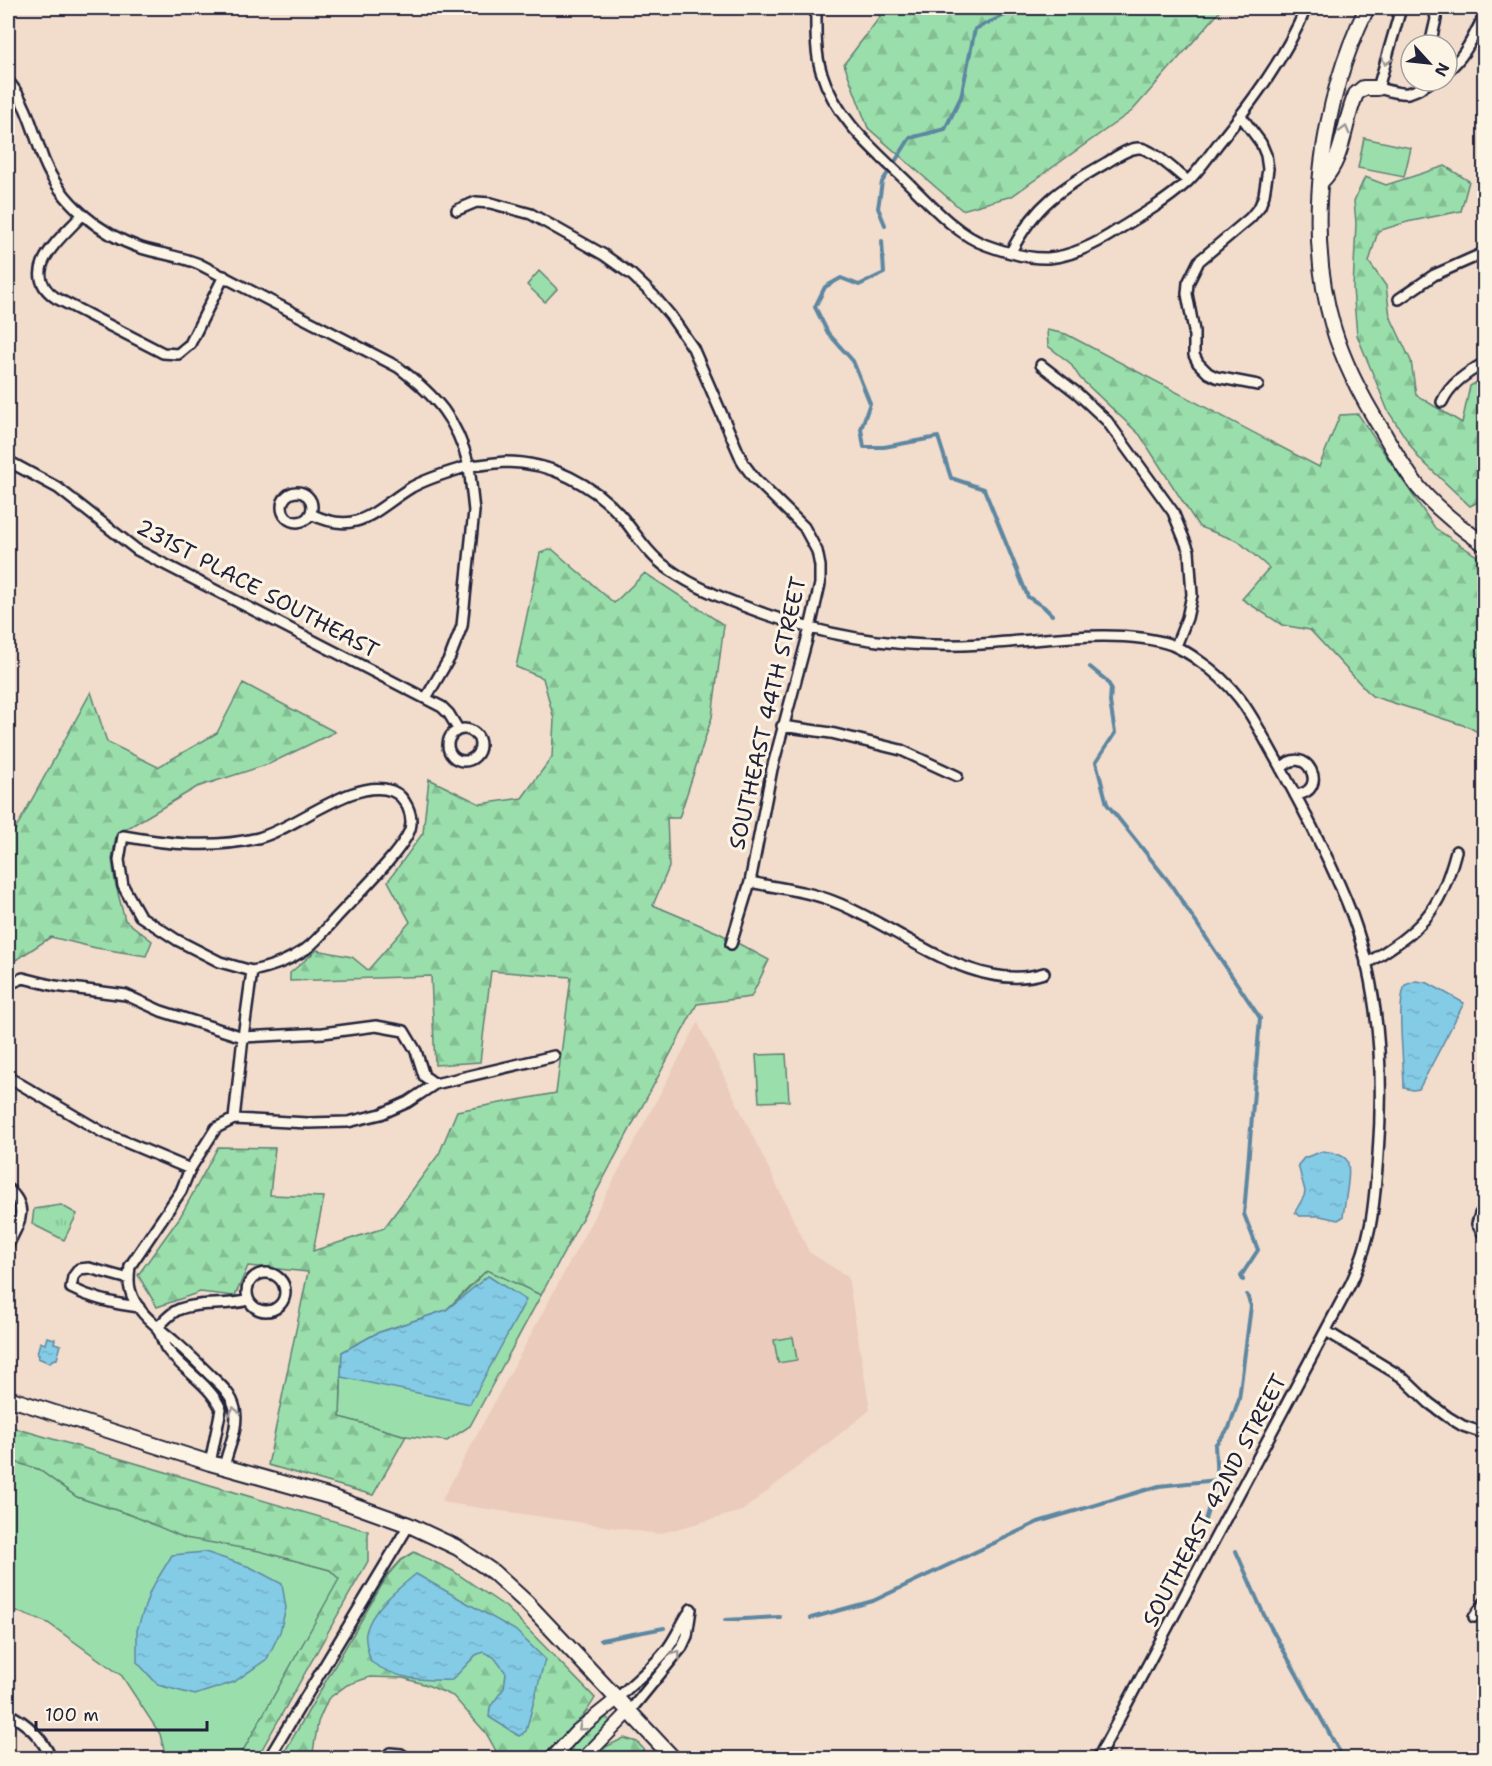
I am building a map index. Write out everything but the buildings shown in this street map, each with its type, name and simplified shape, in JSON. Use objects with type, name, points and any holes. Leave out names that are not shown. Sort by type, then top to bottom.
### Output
[{"type":"main road","points":[[1367,8],[1339,76],[1328,122],[1320,216],[1327,298],[1334,329],[1349,370],[1364,401],[1397,456],[1419,488],[1464,530],[1485,544]]},
{"type":"main road","points":[[1322,182],[1330,174],[1336,162],[1356,94],[1363,88],[1378,88]]},
{"type":"main road","points":[[8,1398],[210,1463],[328,1496],[409,1525],[458,1548],[493,1572],[527,1603],[673,1758]]},
{"type":"street","points":[[816,8],[820,70],[837,104],[860,137],[951,223],[970,238],[986,246],[1048,258],[1068,255],[1086,248],[1134,220],[1188,181],[1241,116],[1278,63],[1306,8]]},
{"type":"street","points":[[1399,92],[1378,88],[1402,8]]},
{"type":"street","points":[[1433,33],[1436,19],[1434,8]]},
{"type":"street","points":[[1459,59],[1485,16]]},
{"type":"street","points":[[8,81],[21,101],[45,163],[55,182],[82,215],[130,244],[183,257],[224,276],[398,367],[423,386],[449,415],[464,446],[469,466],[474,511],[462,626],[453,651],[426,698]]},
{"type":"street","points":[[1241,116],[1261,143],[1266,155],[1268,169],[1264,195],[1260,206],[1250,218],[1199,261],[1188,283],[1187,294],[1194,331],[1194,355],[1198,363],[1216,377],[1258,385]]},
{"type":"street","points":[[1011,252],[1030,220],[1052,196],[1072,182],[1126,152],[1142,147],[1188,181]]},
{"type":"street","name":"SOUTHEAST 44TH STREET","points":[[457,210],[476,202],[491,203],[531,214],[604,255],[632,275],[670,315],[693,348],[743,463],[754,478],[794,516],[812,540],[820,566],[820,584],[782,726],[750,882],[731,944]]},
{"type":"street","points":[[82,215],[42,262],[40,279],[43,287],[56,298],[163,353],[177,354],[190,344],[224,276]]},
{"type":"street","points":[[1399,299],[1434,275],[1485,254]]},
{"type":"street","points":[[1442,402],[1447,391],[1485,363]]},
{"type":"street","points":[[1041,364],[1077,393],[1107,422],[1173,512],[1189,551],[1192,594],[1187,618],[1176,646]]},
{"type":"street","name":"231ST PLACE SOUTHEAST","points":[[8,461],[58,488],[138,550],[426,698],[449,714],[459,729]]},
{"type":"street","points":[[311,514],[334,523],[345,524],[371,515],[413,486],[433,477],[469,466],[506,462],[534,465],[573,478],[609,503],[648,550],[664,566],[680,576],[746,606],[810,628],[858,639],[943,646],[1082,637],[1142,637],[1176,646],[1213,670],[1238,694],[1295,795],[1305,793],[1314,781],[1312,770],[1300,761],[1289,762],[1281,769]]},
{"type":"street","points":[[782,726],[831,733],[901,750],[957,776]]},
{"type":"street","points":[[372,787],[394,791],[408,805],[410,828],[396,850],[309,947],[279,965],[252,971],[220,962],[177,940],[140,916],[123,886],[119,860],[123,836],[179,845],[226,843],[260,838],[340,799],[372,787]]},
{"type":"street","name":"SOUTHEAST 42ND STREET","points":[[1098,1758],[1326,1331],[1362,1258],[1371,1228],[1381,1116],[1380,1061],[1373,994],[1353,919],[1336,877],[1295,795]]},
{"type":"street","points":[[1366,964],[1400,942],[1427,917],[1439,901],[1448,882],[1456,851]]},
{"type":"street","points":[[750,882],[833,901],[873,919],[950,961],[969,968],[1015,978],[1044,973]]},
{"type":"street","points":[[234,1119],[252,971]]},
{"type":"street","points":[[11,983],[23,978],[55,986],[126,995],[161,1011],[243,1037],[323,1033],[376,1026],[404,1031],[416,1051],[424,1076],[435,1084]]},
{"type":"street","points":[[224,1467],[235,1429],[236,1416],[231,1400],[215,1380],[157,1328],[139,1307],[130,1290],[129,1279],[130,1266],[181,1191],[190,1169],[216,1128],[234,1119],[308,1123],[348,1122],[381,1114],[408,1102],[435,1084],[554,1056]]},
{"type":"street","points":[[8,1077],[102,1132],[190,1169]]},
{"type":"street","points":[[8,1189],[16,1197],[21,1208],[18,1226],[8,1245]]},
{"type":"street","points":[[1485,1209],[1480,1214],[1477,1224],[1485,1235]]},
{"type":"street","points":[[129,1279],[89,1268],[80,1269],[73,1277],[71,1288],[89,1297],[113,1304],[139,1307]]},
{"type":"street","points":[[270,1273],[281,1279],[284,1284],[285,1298],[277,1309],[264,1312],[252,1306],[248,1300],[249,1282],[258,1274],[270,1273]]},
{"type":"street","points":[[157,1328],[168,1316],[179,1309],[236,1304],[248,1300]]},
{"type":"street","points":[[157,1328],[166,1348],[203,1385],[221,1409],[210,1463]]},
{"type":"street","points":[[1326,1331],[1402,1377],[1429,1403],[1448,1417],[1463,1426],[1485,1433]]},
{"type":"street","points":[[269,1758],[409,1525]]},
{"type":"street","points":[[1474,1617],[1485,1603]]},
{"type":"street","points":[[552,1758],[576,1731],[616,1700],[654,1664],[669,1646],[691,1609],[687,1636],[682,1647],[647,1692],[584,1758]]},
{"type":"street","points":[[8,1714],[19,1719],[41,1739],[51,1758]]},
{"type":"street","points":[[385,1758],[395,1752],[407,1758]]},
{"type":"shaded area","points":[[698,1023],[809,1252],[848,1277],[870,1410],[742,1511],[658,1534],[441,1502]]},
{"type":"green space","points":[[876,8],[1223,8],[1132,111],[1012,196],[962,210],[868,128],[844,64],[880,17]]},
{"type":"green space","points":[[1364,138],[1411,148],[1404,177],[1358,168]]},
{"type":"green space","points":[[1445,166],[1469,181],[1461,211],[1407,222],[1378,231],[1369,262],[1386,286],[1390,316],[1411,361],[1416,395],[1462,423],[1470,386],[1484,378],[1484,499],[1470,506],[1418,457],[1388,411],[1357,335],[1353,289],[1356,223],[1354,201],[1365,177],[1386,185]]},
{"type":"green space","points":[[539,271],[557,289],[545,302],[527,285]]},
{"type":"green space","points":[[1047,330],[1066,334],[1319,467],[1340,415],[1358,414],[1435,528],[1484,561],[1484,736],[1469,727],[1372,696],[1310,630],[1282,625],[1242,599],[1269,568],[1238,541],[1199,527],[1140,435],[1080,378],[1070,363],[1048,346]]},
{"type":"green space","points":[[552,549],[614,603],[645,573],[724,625],[712,717],[679,818],[667,818],[669,867],[653,905],[719,933],[769,960],[751,997],[697,1004],[541,1295],[487,1270],[446,1310],[377,1333],[342,1352],[340,1417],[406,1436],[373,1495],[268,1465],[308,1272],[248,1266],[235,1296],[200,1292],[157,1307],[138,1275],[180,1217],[218,1147],[275,1148],[270,1195],[324,1197],[313,1251],[384,1228],[439,1154],[457,1111],[556,1093],[571,977],[491,971],[480,1062],[435,1065],[431,976],[290,981],[290,973],[317,950],[352,957],[368,970],[410,922],[388,881],[423,833],[429,779],[480,804],[522,798],[552,757],[554,719],[543,678],[516,667],[540,553]]},
{"type":"green space","points":[[243,683],[335,732],[269,764],[197,787],[116,835],[112,859],[115,882],[125,920],[152,941],[146,956],[96,948],[51,937],[8,965],[8,843],[91,692],[107,742],[158,767],[217,733]]},
{"type":"green space","points":[[786,1054],[789,1101],[759,1102],[756,1055]]},
{"type":"green space","points":[[61,1205],[77,1214],[64,1240],[32,1224],[34,1209]]},
{"type":"green space","points":[[487,1270],[541,1295],[470,1426],[447,1441],[406,1436],[340,1417],[342,1352],[446,1310]]},
{"type":"green space","points":[[793,1337],[797,1360],[778,1363],[774,1340]]},
{"type":"green space","points":[[8,1426],[368,1531],[368,1561],[257,1758],[239,1758],[339,1579],[330,1570],[259,1551],[185,1538],[131,1515],[77,1497],[38,1469],[8,1460]]},
{"type":"green space","points":[[8,1460],[38,1469],[77,1497],[131,1515],[330,1570],[340,1579],[239,1758],[166,1758],[160,1734],[122,1676],[48,1623],[8,1608]]},
{"type":"green space","points":[[414,1552],[453,1571],[506,1607],[595,1698],[590,1707],[541,1758],[500,1758],[486,1733],[453,1696],[403,1678],[370,1677],[347,1685],[328,1699],[318,1722],[312,1758],[281,1758],[387,1576],[401,1560]]},
{"type":"green space","points":[[603,1714],[609,1720],[609,1726],[574,1758],[556,1758]]},
{"type":"green space","points":[[624,1738],[637,1742],[652,1758],[585,1757]]},
{"type":"water","points":[[1416,981],[1428,983],[1464,1003],[1419,1089],[1413,1090],[1404,1088],[1401,1007],[1405,985]]},
{"type":"water","points":[[1323,1151],[1341,1155],[1348,1163],[1343,1217],[1338,1220],[1320,1216],[1299,1216],[1295,1212],[1305,1191],[1298,1165],[1304,1158]]},
{"type":"water","points":[[488,1276],[526,1300],[470,1404],[341,1377],[342,1352],[377,1333],[446,1310]]},
{"type":"water","points":[[47,1337],[55,1339],[54,1343],[61,1345],[57,1359],[50,1363],[38,1358],[37,1354],[40,1342],[45,1344]]},
{"type":"water","points":[[205,1552],[250,1567],[282,1584],[286,1608],[280,1632],[267,1659],[234,1682],[195,1695],[158,1685],[137,1662],[137,1630],[150,1591],[172,1555]]},
{"type":"water","points":[[416,1574],[515,1630],[545,1659],[526,1731],[519,1736],[489,1717],[490,1707],[504,1688],[506,1673],[494,1657],[483,1652],[476,1655],[452,1680],[410,1678],[380,1668],[371,1662],[366,1633],[373,1616],[386,1600]]},
{"type":"waterway","points":[[885,225],[878,208],[882,182],[910,138],[945,129],[961,97],[975,29],[1020,8]]},
{"type":"waterway","points":[[882,241],[884,273],[859,285],[841,278],[825,287],[815,307],[828,333],[853,361],[870,403],[861,429],[864,447],[884,447],[938,437],[951,478],[984,489],[1028,597],[1052,615]]},
{"type":"waterway","points":[[1090,667],[1107,681],[1111,688],[1110,702],[1115,733],[1096,762],[1107,804],[1169,882],[1260,1018],[1244,1214],[1258,1250],[1241,1276],[1243,1280]]},
{"type":"waterway","points":[[1205,1520],[1217,1480],[1215,1445],[1229,1428],[1239,1399],[1251,1306],[1247,1295]]},
{"type":"waterway","points":[[811,1618],[873,1601],[1038,1522],[1159,1486],[1217,1480]]},
{"type":"waterway","points":[[1236,1551],[1264,1615],[1343,1758]]},
{"type":"waterway","points":[[725,1620],[780,1617]]},
{"type":"waterway","points":[[601,1640],[664,1628]]}]
